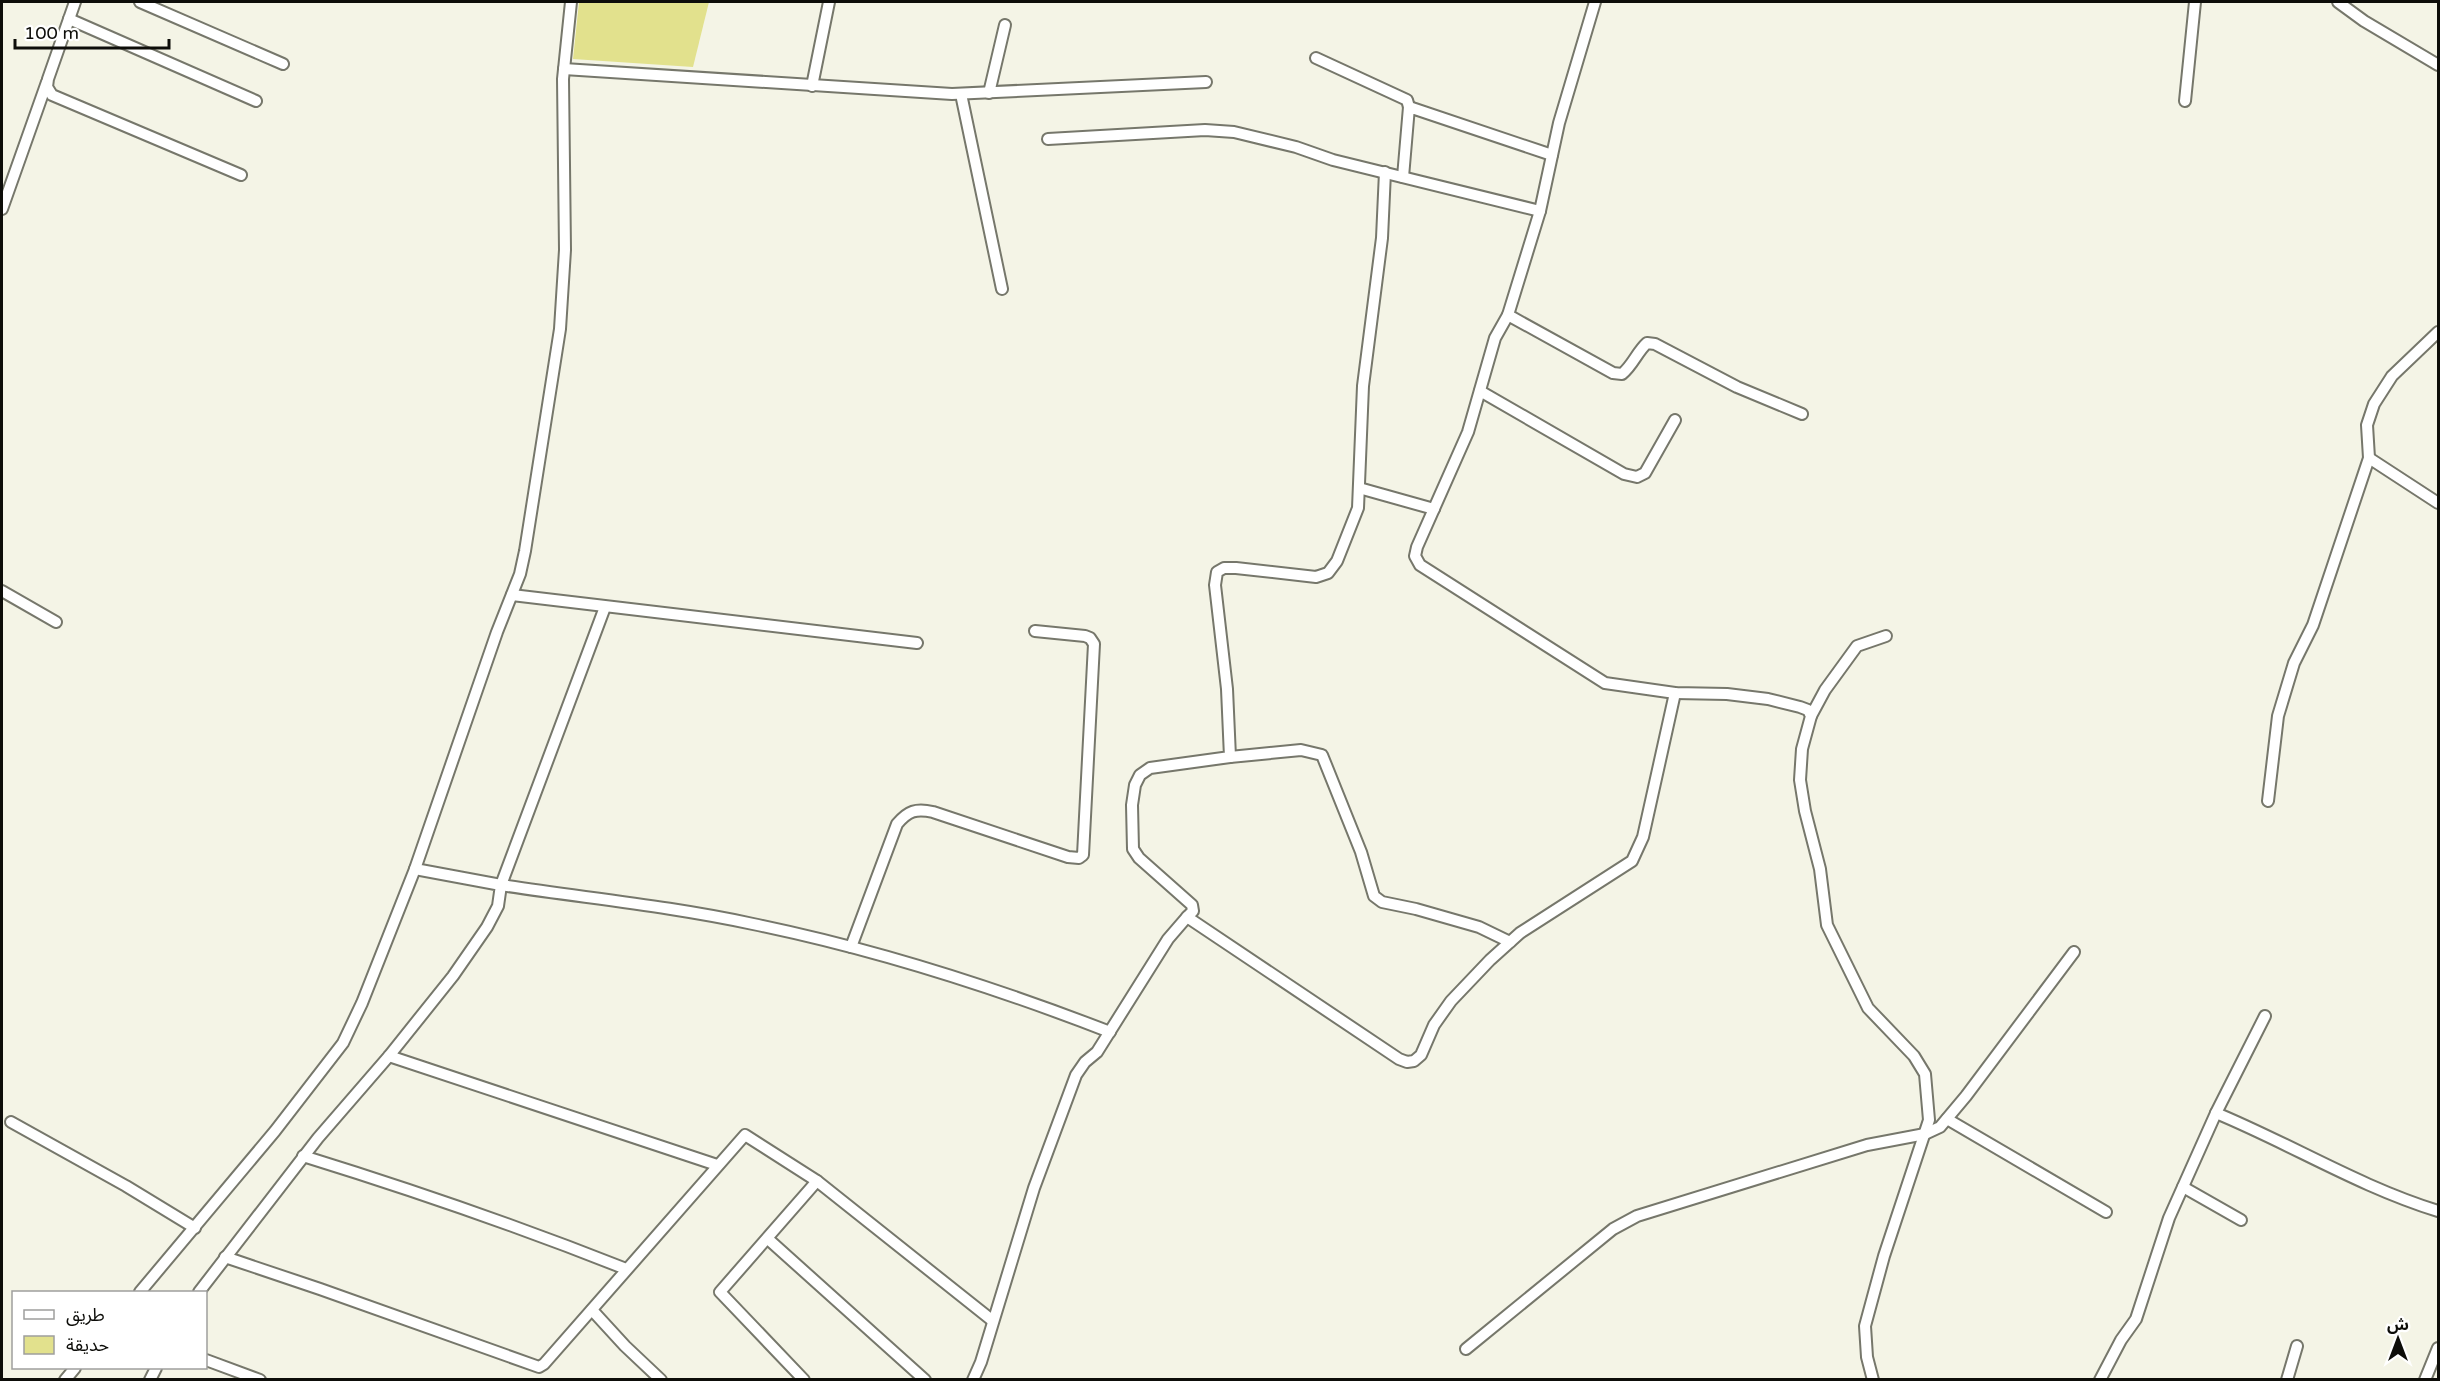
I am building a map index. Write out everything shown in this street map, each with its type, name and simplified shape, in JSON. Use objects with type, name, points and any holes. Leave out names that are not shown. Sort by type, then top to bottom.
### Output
[{"type":"street","points":[[2,209],[75,2]]},
{"type":"street","points":[[140,2],[283,64]]},
{"type":"street","points":[[142,1291],[275,1131],[343,1043],[362,1003],[415,869],[497,632],[520,574],[560,328],[565,250],[562,129],[564,69],[571,2]]},
{"type":"street","points":[[812,86],[829,2]]},
{"type":"street","points":[[1595,2],[1552,155],[1540,211],[1508,315],[1495,338],[1468,432],[1415,556],[1420,565],[1605,683],[1676,693],[1727,694],[1768,699],[1808,710],[1811,716]]},
{"type":"street","points":[[2185,101],[2194,2]]},
{"type":"street","points":[[2338,2],[2364,21],[2439,65]]},
{"type":"street","points":[[69,19],[256,101]]},
{"type":"street","points":[[988,93],[1005,25]]},
{"type":"street","points":[[1316,58],[1407,100],[1409,107],[1403,177]]},
{"type":"street","points":[[564,69],[961,94],[1206,82]]},
{"type":"street","points":[[48,79],[47,87],[51,95],[241,175]]},
{"type":"street","points":[[961,94],[1002,289]]},
{"type":"street","points":[[1409,107],[1552,155]]},
{"type":"street","points":[[1048,139],[1205,130],[1234,132],[1540,211]]},
{"type":"street","points":[[1230,757],[1227,689],[1215,585],[1217,572],[1224,568],[1236,568],[1316,577],[1328,573],[1337,561],[1358,508],[1363,386],[1382,238],[1385,172]]},
{"type":"street","points":[[1508,315],[1613,373],[1622,374],[1629,368],[1641,348],[1647,343],[1655,344],[1737,387],[1802,414]]},
{"type":"street","points":[[2268,801],[2278,716],[2294,663],[2313,625],[2369,458],[2367,425],[2374,404],[2392,376],[2439,332]]},
{"type":"street","points":[[1480,391],[1624,474],[1637,477],[1645,473],[1675,420]]},
{"type":"street","points":[[2369,458],[2439,502]]},
{"type":"street","points":[[1359,488],[1434,509]]},
{"type":"street","points":[[2,591],[56,622]]},
{"type":"street","points":[[512,595],[916,643]]},
{"type":"street","points":[[200,1291],[303,1156],[389,1056],[453,976],[487,927],[498,906],[501,885],[605,607]]},
{"type":"street","points":[[851,947],[897,824],[911,811],[921,809],[933,812],[1068,857],[1079,858],[1083,855],[1094,644],[1090,638],[1085,636],[1035,631]]},
{"type":"street","points":[[1873,1380],[1867,1357],[1865,1326],[1884,1256],[1929,1120],[1924,1074],[1914,1056],[1868,1008],[1827,925],[1820,869],[1805,811],[1800,780],[1802,749],[1811,716],[1825,690],[1857,646],[1886,636]]},
{"type":"street","points":[[1187,917],[1400,1059],[1407,1062],[1414,1061],[1422,1055],[1434,1025],[1451,1000],[1490,960],[1520,933],[1632,861],[1645,828],[1676,693]]},
{"type":"street","points":[[973,1380],[1034,1188],[1076,1075],[1085,1062],[1097,1052],[1129,997],[1168,939],[1193,911],[1192,905],[1139,858],[1133,849],[1132,805],[1135,784],[1140,775],[1150,768],[1230,757],[1300,750],[1322,755],[1360,852],[1374,896],[1382,902],[1479,927],[1510,942]]},
{"type":"street","points":[[415,869],[501,885],[667,908],[753,924],[851,947],[971,982],[1110,1032]]},
{"type":"street","points":[[1466,1348],[1613,1229],[1637,1216],[1867,1145],[1925,1134],[1940,1127],[2074,952]]},
{"type":"street","points":[[2100,1380],[2121,1340],[2136,1319],[2169,1218],[2216,1113],[2265,1016]]},
{"type":"street","points":[[389,1056],[717,1165]]},
{"type":"street","points":[[2216,1113],[2298,1149],[2361,1183],[2439,1211]]},
{"type":"street","points":[[1947,1119],[2106,1212]]},
{"type":"street","points":[[11,1122],[126,1186],[195,1228]]},
{"type":"street","points":[[225,1257],[354,1300],[539,1367],[745,1135],[817,1181],[993,1321]]},
{"type":"street","points":[[303,1156],[531,1232],[626,1269]]},
{"type":"street","points":[[804,1380],[720,1292],[817,1181]]},
{"type":"street","points":[[2183,1187],[2241,1220]]},
{"type":"street","points":[[768,1239],[925,1380]]},
{"type":"street","points":[[592,1310],[661,1380]]},
{"type":"street","points":[[2288,1380],[2297,1346]]},
{"type":"street","points":[[2425,1380],[2439,1347]]},
{"type":"street","points":[[207,1360],[260,1380]]},
{"type":"green space","points":[[579,2],[709,2],[693,67],[573,59]]}]
